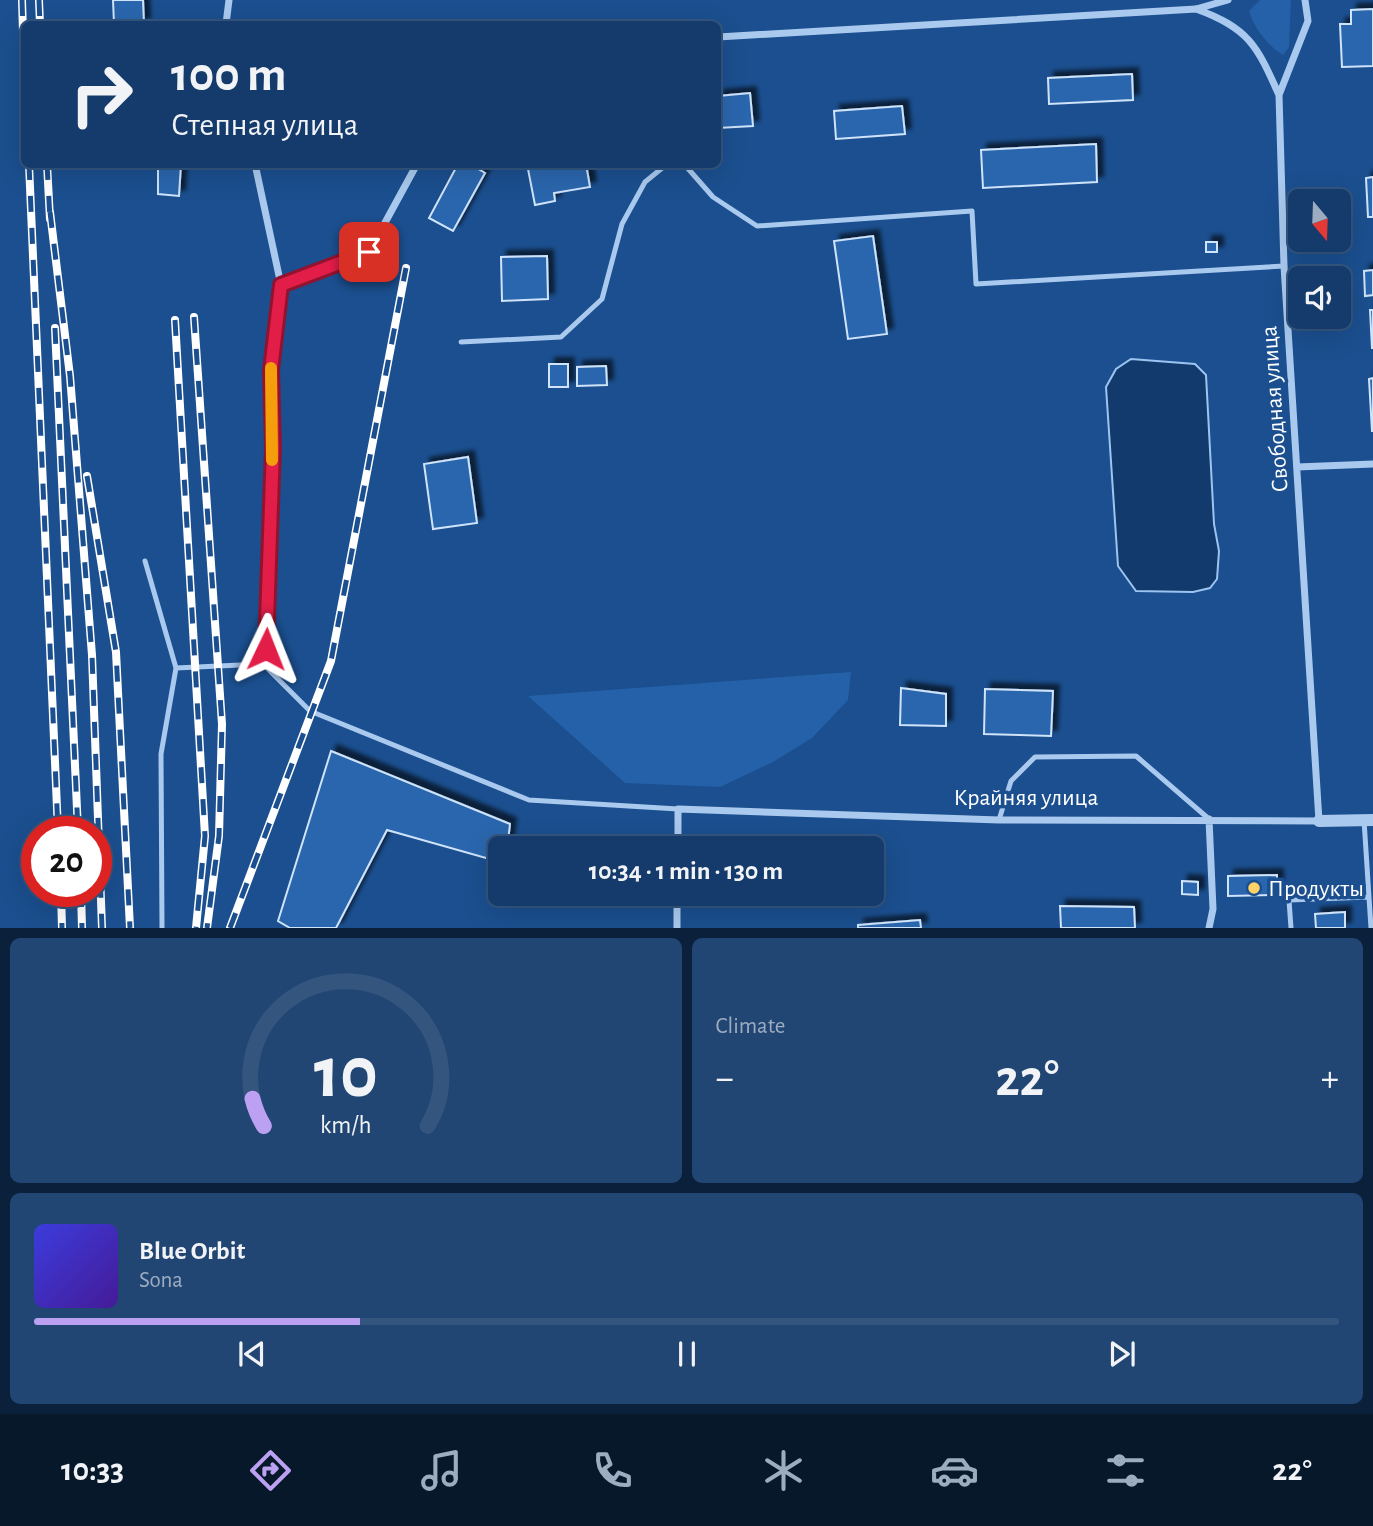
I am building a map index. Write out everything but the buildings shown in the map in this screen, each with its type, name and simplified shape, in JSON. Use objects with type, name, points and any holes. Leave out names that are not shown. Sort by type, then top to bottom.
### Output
[{"type":"street","points":[[226,21],[229,0]]},
{"type":"street","points":[[721,37],[1196,9],[1228,0]]},
{"type":"street","name":"Свободная улица","points":[[1305,0],[1308,21],[1279,95],[1284,266],[1319,821]]},
{"type":"street","points":[[1196,9],[1227,20],[1259,51],[1279,95]]},
{"type":"street","points":[[256,168],[281,285],[369,252],[415,168]]},
{"type":"street","points":[[1297,467],[1373,464]]},
{"type":"street","points":[[678,809],[678,836]]},
{"type":"street","name":"Крайняя улица","points":[[678,809],[999,820],[1369,820]]},
{"type":"street","points":[[1209,819],[1213,909],[1209,928]]},
{"type":"street","points":[[677,906],[677,928]]},
{"type":"lane","points":[[461,342],[561,337],[602,299],[622,224],[645,182],[662,168]]},
{"type":"lane","points":[[688,168],[713,197],[757,226],[972,211],[976,284],[1284,266]]},
{"type":"lane","points":[[263,664],[266,649],[273,448],[271,370],[281,285]]},
{"type":"lane","points":[[145,561],[176,668],[161,754],[162,928]]},
{"type":"lane","points":[[176,668],[263,664],[310,711],[529,800],[678,809]]},
{"type":"lane","points":[[999,820],[1012,781],[1035,757],[1124,756],[1136,756],[1209,819]]},
{"type":"lane","points":[[1369,820],[1371,928]]},
{"type":"lane","points":[[1291,928],[1289,900],[1369,897]]},
{"type":"shaded area","points":[[1260,0],[1291,0],[1289,47],[1283,55],[1267,42],[1251,17],[1249,11]]},
{"type":"shaded area","points":[[1131,359],[1195,364],[1206,375],[1214,524],[1219,551],[1217,579],[1210,588],[1193,592],[1136,591],[1118,566],[1106,387],[1116,369]]},
{"type":"shaded area","points":[[851,672],[848,700],[812,738],[773,762],[720,787],[625,783],[528,696]]},
{"type":"railway","points":[[22,0],[23,21]]},
{"type":"railway","points":[[39,0],[40,21]]},
{"type":"railway","points":[[29,168],[57,816]]},
{"type":"railway","points":[[47,168],[50,219]]},
{"type":"railway","points":[[50,212],[70,376],[92,655],[102,928]]},
{"type":"railway","points":[[230,928],[331,661],[406,268]]},
{"type":"railway","points":[[194,317],[222,724],[219,836],[207,928]]},
{"type":"railway","points":[[175,320],[205,836],[196,928]]},
{"type":"railway","points":[[55,328],[77,816]]},
{"type":"railway","points":[[87,476],[116,652],[130,928]]},
{"type":"railway","points":[[61,907],[62,928]]},
{"type":"railway","points":[[81,907],[82,928]]},
{"type":"slow traffic","points":[[271,368],[272,460]]},
{"type":"place","name":"Продукты","points":[[1254,888]]},
{"type":"route","points":[[266,649],[273,448],[271,370],[281,285],[369,252]]}]
